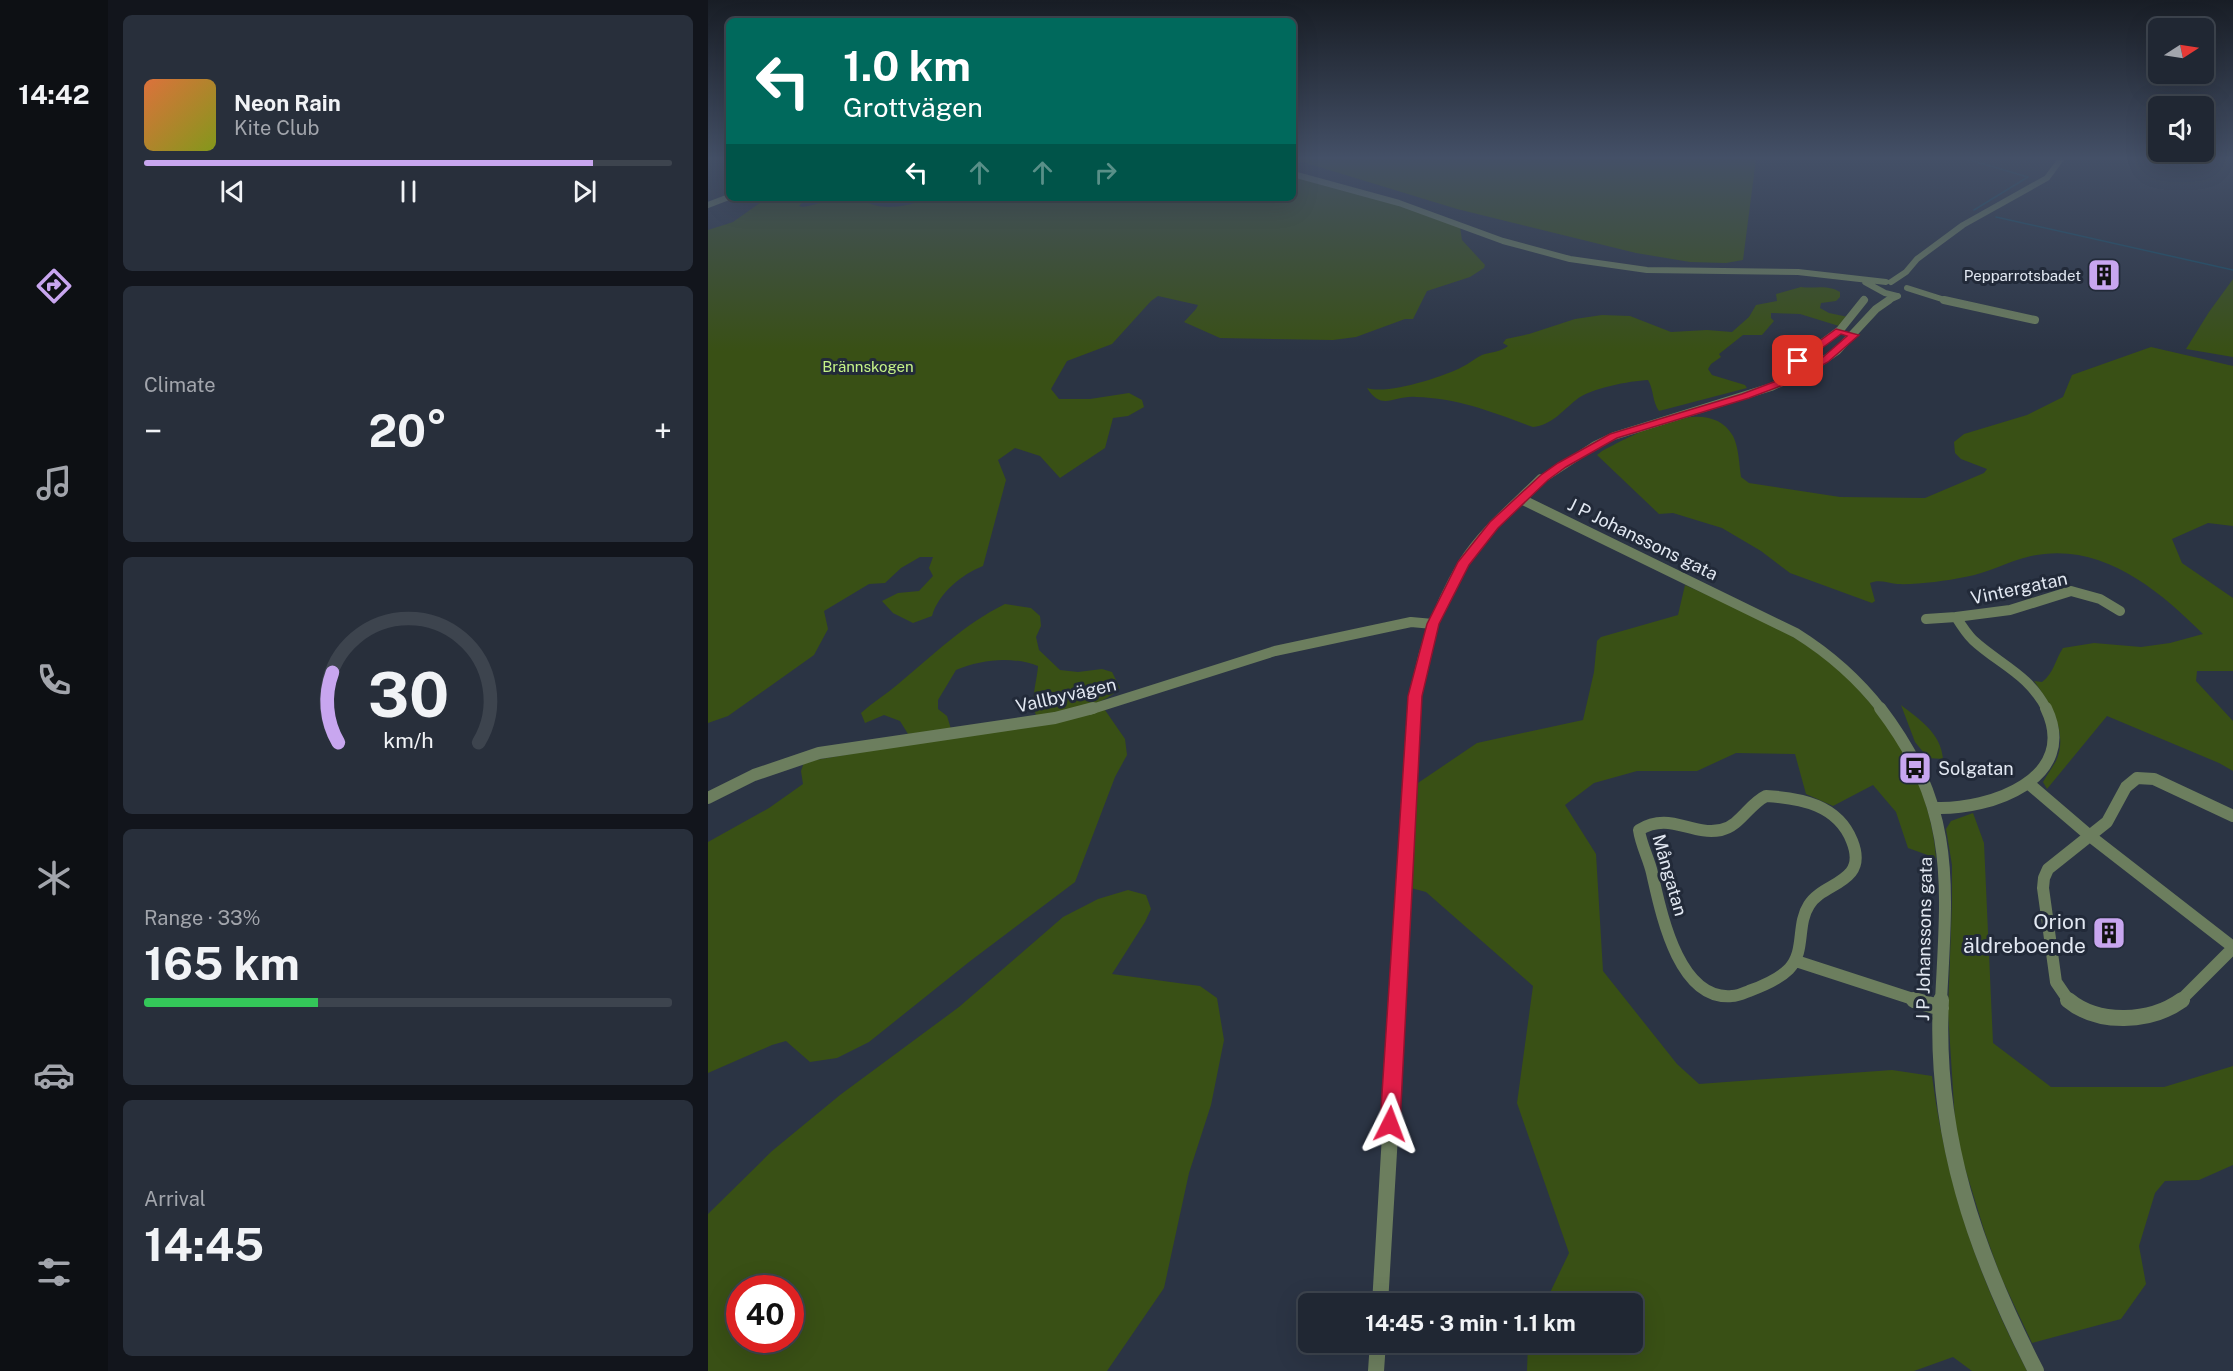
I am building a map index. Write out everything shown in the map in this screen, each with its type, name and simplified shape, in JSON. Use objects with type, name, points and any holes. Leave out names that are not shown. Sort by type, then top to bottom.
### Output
[{"type":"street","points":[[1454,223],[1524,248],[1588,262],[1647,270],[1781,271],[1888,282],[1903,291]]},
{"type":"street","points":[[1876,309],[1880,284],[1906,272],[1917,259],[1967,223]]},
{"type":"street","points":[[1381,1293],[1415,696],[1433,624],[1464,562],[1494,525],[1545,477],[1595,445],[1651,423],[1771,387],[1825,360],[1854,335],[1876,309],[1903,291],[1906,272]]},
{"type":"street","points":[[1853,278],[1880,290],[1903,291],[2035,320]]},
{"type":"street","points":[[1786,369],[1839,331],[1864,299]]},
{"type":"street","points":[[1839,331],[1854,335]]},
{"type":"street","name":"J P Johanssons gata","points":[[1523,500],[1774,622],[1819,649],[1865,689],[1899,732],[1922,772],[1935,808],[1946,863],[1947,900],[1941,1008],[1941,1074],[1946,1118],[1956,1166],[1976,1233],[2018,1337],[2036,1371]]},
{"type":"street","name":"Vintergatan","points":[[1926,619],[2010,610],[2071,591],[2092,596],[2120,611]]},
{"type":"street","name":"Vintergatan","points":[[1935,808],[1967,808],[2028,783],[2046,767],[2054,745],[2051,720],[2044,703],[2028,682],[2012,667],[1972,639],[1956,617]]},
{"type":"street","name":"Vallbyvägen","points":[[708,798],[754,775],[819,753],[1056,718],[1275,651],[1411,622],[1433,624]]},
{"type":"street","points":[[2028,783],[2090,836],[2233,948],[2179,1002],[2145,1016],[2116,1017],[2082,1010],[2060,992],[2056,982],[2043,888],[2048,869],[2090,836],[2107,822],[2126,787],[2137,778],[2154,779],[2233,816]]},
{"type":"street","name":"Mångatan","points":[[1766,796],[1801,799],[1830,811],[1842,822],[1851,837],[1856,855],[1855,867],[1847,876],[1821,893],[1809,905],[1803,920],[1796,961],[1789,970],[1740,996],[1713,994],[1700,988],[1681,963],[1661,914],[1639,830],[1645,825],[1663,821],[1708,830],[1721,830],[1731,826],[1757,799],[1766,796]]},
{"type":"street","points":[[1796,961],[1941,1008]]},
{"type":"street","points":[[1376,1371],[1377,1353]]},
{"type":"green space","name":"Brännskogen","points":[[730,223],[1451,223],[1460,227],[1462,240],[1485,265],[1470,277],[1427,291],[1413,319],[1405,319],[1356,337],[1333,340],[1220,338],[1184,322],[1198,305],[1158,296],[1112,344],[1067,361],[1051,389],[1059,399],[1090,399],[1129,393],[1142,400],[1144,407],[1128,416],[1113,418],[1105,448],[1060,478],[1040,456],[1015,448],[998,460],[1006,480],[983,566],[967,574],[952,586],[940,600],[932,616],[913,623],[893,613],[882,601],[898,593],[919,591],[933,576],[929,568],[933,557],[920,557],[901,568],[885,583],[869,584],[824,611],[828,629],[814,655],[728,716],[708,723],[708,230]]},
{"type":"green space","points":[[1514,223],[1748,223],[1743,260],[1726,263],[1690,262],[1636,253]]},
{"type":"green space","points":[[2233,279],[2233,357],[2186,349],[2209,312]]},
{"type":"green space","points":[[1801,287],[1826,287],[1840,292],[1840,297],[1836,301],[1821,303],[1820,308],[1829,313],[1848,317],[1839,326],[1800,314],[1771,313],[1774,321],[1762,335],[1743,335],[1719,354],[1721,357],[1708,369],[1712,375],[1745,385],[1747,388],[1659,411],[1648,380],[1591,392],[1576,400],[1551,420],[1533,427],[1476,407],[1447,400],[1408,397],[1383,401],[1367,388],[1388,389],[1429,380],[1462,367],[1482,355],[1505,348],[1508,346],[1503,343],[1506,339],[1575,319],[1602,315],[1630,316],[1671,332],[1707,330],[1732,332],[1749,317],[1756,305],[1777,301],[1776,294]]},
{"type":"green space","points":[[2151,347],[2233,366],[2233,526],[2208,523],[2172,539],[2182,563],[2233,598],[2233,671],[2197,671],[2196,681],[2233,721],[2233,771],[2107,716],[2047,789],[2043,782],[2056,761],[2060,740],[2056,719],[2034,681],[2042,682],[2046,678],[2063,648],[2094,643],[2141,647],[2170,643],[2203,634],[2166,600],[2126,572],[2081,555],[2056,553],[2031,556],[1982,573],[1949,580],[1904,584],[1873,582],[1870,583],[1875,601],[1872,603],[1790,573],[1761,551],[1722,528],[1673,513],[1659,514],[1597,455],[1632,436],[1670,421],[1689,417],[1706,418],[1721,423],[1733,436],[1738,451],[1741,477],[1749,483],[1840,497],[1925,498],[1984,473],[1987,469],[1961,459],[1955,453],[1954,442],[1964,434],[2027,415],[2063,397],[2072,375]]},
{"type":"green space","points":[[1685,585],[1785,632],[1840,671],[1881,717],[1913,770],[1932,828],[1936,858],[1908,848],[1896,812],[1873,785],[1833,806],[1806,794],[1795,754],[1736,753],[1697,771],[1637,771],[1594,783],[1565,805],[1596,854],[1603,971],[1677,1064],[1699,1084],[1892,1070],[1932,1076],[1946,1154],[1966,1228],[1993,1299],[2027,1371],[1972,1371],[1953,1357],[1914,1371],[1527,1371],[1528,1353],[1643,1353],[1643,1293],[1550,1293],[1569,1253],[1517,1103],[1533,986],[1426,892],[1411,888],[1415,785],[1477,743],[1583,720],[1594,672],[1597,641],[1601,637],[1678,615]]},
{"type":"green space","points":[[1005,604],[1031,608],[1040,616],[1041,626],[1036,637],[1039,650],[1060,670],[1078,672],[1102,669],[1112,672],[1120,688],[1112,695],[1092,705],[1037,717],[1034,699],[1038,666],[1018,661],[987,661],[956,670],[938,700],[938,709],[947,716],[951,729],[908,734],[900,721],[884,715],[865,723],[861,713],[865,709],[962,631]]},
{"type":"green space","points":[[1901,705],[1922,721],[1934,734],[1943,759],[1928,758],[1915,742]]},
{"type":"green space","points":[[1105,710],[1125,739],[1127,755],[1115,777],[1075,882],[969,962],[869,1042],[837,1058],[810,1062],[786,1041],[708,1073],[708,842],[769,808],[803,784],[801,771],[804,762]]},
{"type":"green space","points":[[1973,813],[1984,843],[1993,1043],[2051,1087],[2164,1087],[2233,1066],[2233,1165],[2199,1180],[2165,1181],[2155,1193],[2139,1246],[2146,1284],[2121,1319],[2032,1343],[2001,1277],[1985,1233],[1961,1155],[1955,1121],[1948,1012],[1952,865],[1946,829],[1951,821]]},
{"type":"green space","points":[[1128,890],[1146,895],[1151,909],[1112,974],[1200,986],[1217,998],[1224,1040],[1211,1105],[1189,1173],[1164,1288],[1107,1371],[708,1371],[708,1214],[772,1151],[840,1095],[959,1007],[1063,917],[1098,899]]},
{"type":"waterway","points":[[2023,223],[2233,270]]},
{"type":"place","name":"Pepparrotsbadet","points":[[2104,275]]},
{"type":"place","name":"Solgatan","points":[[1915,768]]},
{"type":"place","name":"Orion äldreboende","points":[[2109,933]]},
{"type":"route","points":[[1390,1124],[1415,696],[1433,624],[1448,591],[1464,562],[1494,525],[1545,477],[1562,465],[1614,436],[1745,396],[1791,379],[1825,360],[1854,335],[1839,331],[1798,361]]}]
